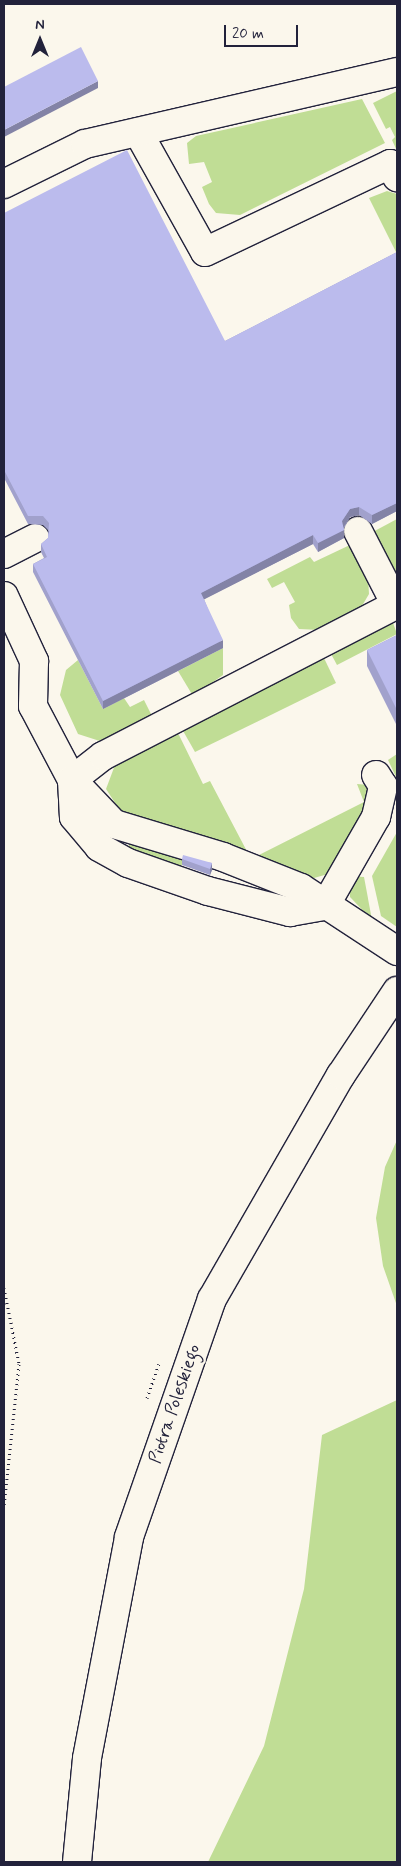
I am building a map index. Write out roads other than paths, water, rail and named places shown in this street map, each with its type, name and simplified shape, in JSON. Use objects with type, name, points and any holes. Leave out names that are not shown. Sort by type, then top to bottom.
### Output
[{"type":"street","points":[[4,184],[85,144],[397,72]]},
{"type":"street","points":[[138,132],[205,252],[390,164],[397,177]]},
{"type":"street","points":[[72,780],[103,756],[397,604],[358,531]]},
{"type":"street","points":[[4,554],[35,538]]},
{"type":"street","points":[[4,596],[34,661],[34,706],[72,780],[114,824],[223,857],[301,888],[325,906],[397,951]]},
{"type":"street","points":[[325,906],[376,817],[383,786],[376,775]]},
{"type":"street","points":[[72,780],[74,817],[99,847],[128,863],[290,912],[325,906]]},
{"type":"street","name":"Piotra Poleskiego","points":[[77,1862],[86,1758],[129,1537],[212,1299],[341,1075],[397,991]]}]
